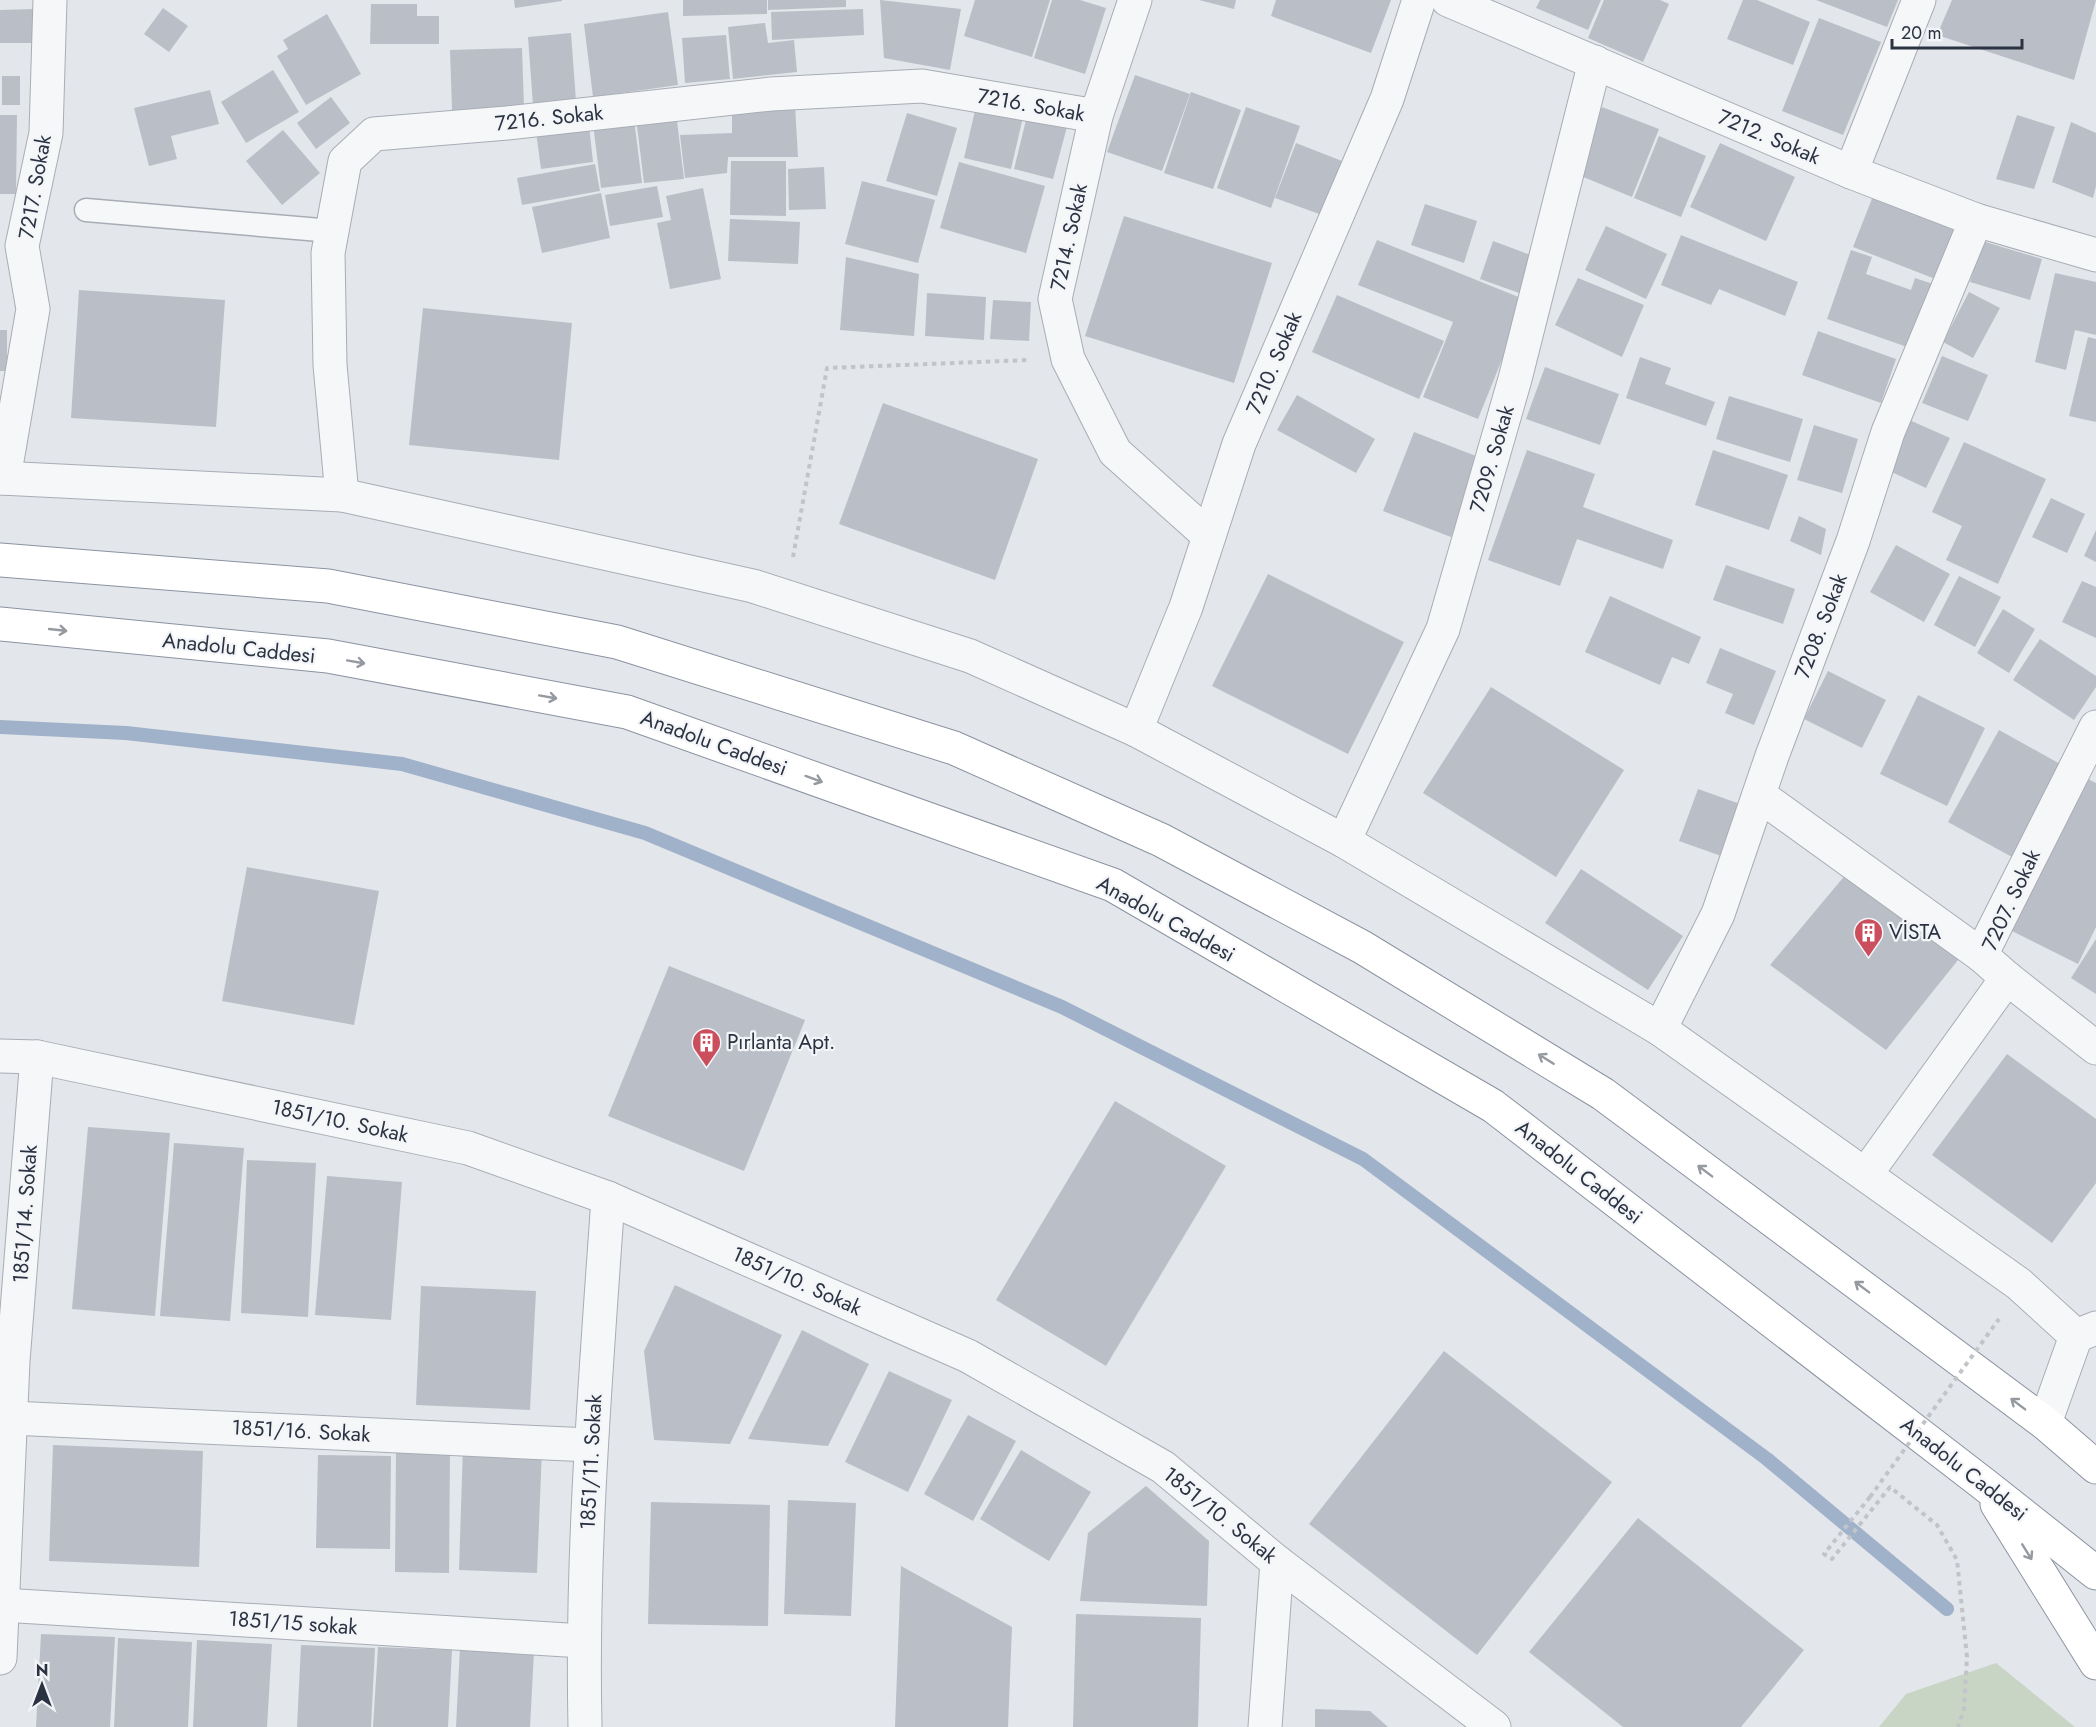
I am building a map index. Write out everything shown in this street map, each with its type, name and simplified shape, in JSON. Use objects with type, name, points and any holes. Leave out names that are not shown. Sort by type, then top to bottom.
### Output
[{"type":"highway","points":[[0,560],[328,586],[617,642],[954,748],[1161,840],[1362,946],[1603,1094],[2045,1423],[2096,1467]]},
{"type":"highway","name":"Anadolu Caddesi","points":[[0,624],[328,656],[627,712],[1113,885],[1493,1106],[2096,1573]]},
{"type":"highway","points":[[1985,1485],[2096,1663]]},
{"type":"street","name":"7217. Sokak","points":[[2,478],[33,309],[22,246],[46,133],[50,0]]},
{"type":"street","name":"7214. Sokak","points":[[1135,0],[1096,116],[1055,299],[1068,359],[1115,452],[1209,536]]},
{"type":"street","name":"7210. Sokak","points":[[1136,730],[1186,607],[1239,444],[1387,99],[1419,0]]},
{"type":"street","name":"7212. Sokak","points":[[1448,0],[1851,172],[1976,220],[2096,255]]},
{"type":"street","points":[[1851,172],[1919,0]]},
{"type":"street","name":"7209. Sokak","points":[[1344,841],[1443,629],[1515,379],[1594,62]]},
{"type":"street","name":"7216. Sokak","points":[[342,495],[330,365],[328,253],[345,161],[374,134],[507,123],[771,94],[922,86],[1096,116]]},
{"type":"street","name":"7208. Sokak","points":[[1660,1029],[1718,914],[1759,795],[1853,541],[1888,432],[1976,220]]},
{"type":"street","points":[[2,478],[342,495],[753,586],[970,656],[1136,730],[1344,841],[1660,1029],[2086,1332],[2045,1423]]},
{"type":"street","name":"7207. Sokak","points":[[1866,1174],[2007,978],[1981,955],[2096,727]]},
{"type":"street","points":[[1759,795],[1981,955]]},
{"type":"street","points":[[2007,978],[2096,1047]]},
{"type":"street","name":"1851/10. Sokak","points":[[0,1056],[37,1058],[468,1148],[608,1198],[968,1356],[1163,1467],[1277,1562],[1494,1727]]},
{"type":"street","name":"1851/14. Sokak","points":[[0,1658],[13,1361],[37,1058]]},
{"type":"street","name":"1851/11. Sokak","points":[[585,1727],[583,1641],[591,1445],[608,1198]]},
{"type":"street","name":"1851/16. Sokak","points":[[11,1418],[591,1445]]},
{"type":"street","points":[[1265,1727],[1277,1562]]},
{"type":"street","name":"1851/15 sokak","points":[[3,1605],[583,1641]]},
{"type":"lane","points":[[86,210],[332,231]]},
{"type":"path","points":[[786,597],[827,368],[1068,359]]},
{"type":"path","points":[[1958,1727],[1964,1709],[1967,1657],[1957,1560],[1937,1525],[1890,1487],[1832,1559],[1824,1554],[1870,1497],[2000,1319]]},
{"type":"green space","points":[[1996,1663],[2075,1727],[1879,1727],[1906,1694]]},
{"type":"building","points":[[514,0],[562,0],[562,1],[515,8]]},
{"type":"building","points":[[683,0],[767,0],[767,14],[683,16]]},
{"type":"building","points":[[768,0],[846,0],[846,7],[768,10]]},
{"type":"building","points":[[880,0],[961,9],[950,70],[884,58]]},
{"type":"building","points":[[975,0],[1050,0],[1032,57],[964,36]]},
{"type":"building","points":[[1052,0],[1080,0],[1106,8],[1085,74],[1034,58]]},
{"type":"building","points":[[1199,0],[1236,0],[1234,9]]},
{"type":"building","points":[[1276,0],[1391,0],[1371,53],[1271,16]]},
{"type":"building","points":[[1540,0],[1601,0],[1588,30],[1536,8]]},
{"type":"building","points":[[1604,0],[1660,0],[1669,4],[1643,62],[1588,38]]},
{"type":"building","points":[[1743,0],[1757,0],[1810,22],[1793,65],[1727,39]]},
{"type":"building","points":[[1816,0],[1898,0],[1887,27]]},
{"type":"building","points":[[1952,0],[2096,0],[2074,80],[1937,35]]},
{"type":"building","points":[[371,4],[417,4],[417,16],[439,16],[439,44],[370,44]]},
{"type":"building","points":[[163,8],[188,26],[169,52],[144,34]]},
{"type":"building","points":[[33,9],[34,43],[0,43],[0,10]]},
{"type":"building","points":[[863,9],[864,35],[772,40],[771,12]]},
{"type":"building","points":[[668,12],[678,85],[593,97],[584,24]]},
{"type":"building","points":[[327,14],[361,74],[306,105],[277,56],[288,49],[283,40]]},
{"type":"building","points":[[1819,18],[1881,42],[1843,135],[1782,111]]},
{"type":"building","points":[[765,23],[768,43],[794,40],[797,72],[733,79],[728,27]]},
{"type":"building","points":[[571,33],[576,101],[533,105],[528,37]]},
{"type":"building","points":[[726,35],[730,79],[685,83],[682,38]]},
{"type":"building","points":[[522,48],[524,108],[452,110],[450,50]]},
{"type":"building","points":[[273,70],[299,112],[246,143],[221,102]]},
{"type":"building","points":[[1135,75],[1190,94],[1162,171],[1107,152]]},
{"type":"building","points":[[2,76],[20,76],[20,105],[2,105]]},
{"type":"building","points":[[210,90],[219,124],[171,136],[177,159],[149,166],[134,108]]},
{"type":"building","points":[[1191,92],[1241,110],[1213,189],[1164,173]]},
{"type":"building","points":[[331,97],[350,123],[316,149],[297,123]]},
{"type":"building","points":[[977,102],[1024,113],[1011,169],[964,158]]},
{"type":"building","points":[[795,105],[798,157],[728,157],[727,173],[685,178],[680,135],[732,133],[732,112]]},
{"type":"building","points":[[1246,107],[1300,126],[1271,208],[1217,188]]},
{"type":"building","points":[[1602,107],[1659,129],[1632,197],[1576,174]]},
{"type":"building","points":[[1028,112],[1068,123],[1053,179],[1014,169]]},
{"type":"building","points":[[907,113],[957,128],[937,196],[886,181]]},
{"type":"building","points":[[0,115],[17,115],[16,194],[0,194]]},
{"type":"building","points":[[2017,115],[2055,127],[2034,189],[1996,179]]},
{"type":"building","points":[[634,119],[642,183],[601,188],[593,124]]},
{"type":"building","points":[[677,121],[684,179],[644,183],[637,126]]},
{"type":"building","points":[[2071,122],[2096,133],[2096,186],[2093,198],[2052,182]]},
{"type":"building","points":[[589,125],[593,162],[541,169],[536,132]]},
{"type":"building","points":[[283,130],[320,173],[282,205],[246,161]]},
{"type":"building","points":[[1659,136],[1706,156],[1681,217],[1634,198]]},
{"type":"building","points":[[1296,143],[1342,161],[1322,215],[1275,198]]},
{"type":"building","points":[[1720,143],[1795,177],[1766,241],[1690,207]]},
{"type":"building","points":[[731,161],[786,161],[786,216],[730,215]]},
{"type":"building","points":[[959,162],[1045,186],[1026,253],[940,228]]},
{"type":"building","points":[[595,164],[600,191],[522,205],[517,178]]},
{"type":"building","points":[[824,167],[826,209],[789,210],[788,169]]},
{"type":"building","points":[[862,181],[935,200],[918,263],[845,244]]},
{"type":"building","points":[[657,186],[663,217],[610,226],[605,195]]},
{"type":"building","points":[[1877,186],[1962,219],[1938,280],[1853,247]]},
{"type":"building","points":[[703,188],[721,279],[670,289],[657,223],[671,220],[666,196]]},
{"type":"building","points":[[601,193],[610,238],[542,253],[532,207]]},
{"type":"building","points":[[1425,204],[1477,221],[1464,263],[1411,245]]},
{"type":"building","points":[[1124,216],[1272,263],[1234,383],[1085,336]]},
{"type":"building","points":[[730,219],[800,222],[798,264],[728,261]]},
{"type":"building","points":[[1606,226],[1667,254],[1646,299],[1585,270]]},
{"type":"building","points":[[1681,235],[1798,282],[1785,316],[1719,289],[1711,305],[1661,285]]},
{"type":"building","points":[[1377,240],[1526,300],[1478,419],[1423,397],[1453,322],[1358,285]]},
{"type":"building","points":[[1493,241],[1536,257],[1522,294],[1480,279]]},
{"type":"building","points":[[1982,241],[2042,259],[2030,300],[1970,282]]},
{"type":"building","points":[[1851,250],[1872,257],[1866,274],[1911,290],[1915,278],[1936,285],[1913,349],[1827,319]]},
{"type":"building","points":[[846,257],[919,274],[914,336],[840,330]]},
{"type":"building","points":[[2055,273],[2096,282],[2096,335],[2075,330],[2066,370],[2035,362]]},
{"type":"building","points":[[1578,278],[1644,305],[1622,357],[1555,325]]},
{"type":"building","points":[[79,290],[225,300],[216,427],[71,418]]},
{"type":"building","points":[[1969,292],[2000,308],[1973,358],[1943,342]]},
{"type":"building","points":[[927,293],[986,297],[984,340],[925,336]]},
{"type":"building","points":[[1337,295],[1444,341],[1419,399],[1312,352]]},
{"type":"building","points":[[993,300],[1031,302],[1029,341],[990,339]]},
{"type":"building","points":[[423,308],[572,323],[559,460],[409,445]]},
{"type":"building","points":[[0,330],[7,330],[7,371],[0,371]]},
{"type":"building","points":[[1818,331],[1896,359],[1881,403],[1802,375]]},
{"type":"building","points":[[2088,337],[2096,339],[2096,422],[2069,416]]},
{"type":"building","points":[[1942,356],[1988,375],[1968,421],[1922,403]]},
{"type":"building","points":[[1640,357],[1671,368],[1665,384],[1715,402],[1706,426],[1626,398]]},
{"type":"building","points":[[1545,367],[1619,394],[1600,445],[1526,419]]},
{"type":"building","points":[[1297,395],[1375,439],[1356,473],[1277,430]]},
{"type":"building","points":[[1729,396],[1803,419],[1790,462],[1716,439]]},
{"type":"building","points":[[883,403],[1038,459],[995,580],[839,524]]},
{"type":"building","points":[[1907,419],[1950,438],[1926,488],[1883,468]]},
{"type":"building","points":[[1814,425],[1858,439],[1842,493],[1797,480]]},
{"type":"building","points":[[1414,432],[1481,458],[1451,537],[1383,511]]},
{"type":"building","points":[[1964,442],[2046,479],[1998,584],[1946,560],[1962,526],[1932,512]]},
{"type":"building","points":[[1527,450],[1595,474],[1583,507],[1673,540],[1663,569],[1577,539],[1560,586],[1488,560]]},
{"type":"building","points":[[1713,450],[1788,475],[1769,530],[1695,505]]},
{"type":"building","points":[[2051,498],[2085,514],[2067,553],[2032,537]]},
{"type":"building","points":[[1799,516],[1826,529],[1821,555],[1790,541]]},
{"type":"building","points":[[2096,530],[2096,562],[2084,556]]},
{"type":"building","points":[[1896,545],[1950,574],[1924,622],[1870,592]]},
{"type":"building","points":[[1726,565],[1795,589],[1783,624],[1713,600]]},
{"type":"building","points":[[1268,574],[1404,642],[1348,754],[1212,686]]},
{"type":"building","points":[[1959,576],[2001,597],[1975,647],[1934,625]]},
{"type":"building","points":[[2082,581],[2096,587],[2096,638],[2062,622]]},
{"type":"building","points":[[1610,596],[1701,637],[1689,664],[1672,657],[1660,685],[1585,652]]},
{"type":"building","points":[[2003,609],[2035,629],[2009,673],[1977,653]]},
{"type":"building","points":[[2040,639],[2096,676],[2096,687],[2074,720],[2013,680]]},
{"type":"building","points":[[1720,648],[1776,671],[1754,725],[1725,713],[1733,694],[1706,683]]},
{"type":"building","points":[[1828,671],[1886,700],[1862,748],[1804,719]]},
{"type":"building","points":[[1491,687],[1624,770],[1556,877],[1423,793]]},
{"type":"building","points":[[1918,695],[1985,728],[1947,806],[1880,774]]},
{"type":"building","points":[[1999,730],[2062,765],[2012,857],[1948,822]]},
{"type":"building","points":[[2084,777],[2096,783],[2096,927],[2078,964],[2008,929]]},
{"type":"building","points":[[1698,789],[1743,805],[1724,857],[1679,841]]},
{"type":"building","points":[[247,867],[379,891],[354,1025],[222,1001]]},
{"type":"building","name":"VİSTA","points":[[1852,867],[1966,950],[1886,1050],[1770,965]]},
{"type":"building","points":[[1581,869],[1683,936],[1648,990],[1545,923]]},
{"type":"building","points":[[2096,939],[2096,994],[2071,978]]},
{"type":"building","name":"Pırlanta Apt.","points":[[669,966],[805,1020],[744,1171],[608,1116]]},
{"type":"building","points":[[2007,1054],[2096,1119],[2096,1183],[2052,1243],[1932,1155]]},
{"type":"building","points":[[1115,1101],[1226,1166],[1106,1366],[996,1300]]},
{"type":"building","points":[[88,1127],[170,1133],[155,1316],[72,1309]]},
{"type":"building","points":[[174,1143],[244,1148],[230,1321],[160,1316]]},
{"type":"building","points":[[247,1160],[316,1163],[308,1317],[241,1313]]},
{"type":"building","points":[[327,1176],[402,1182],[391,1320],[315,1315]]},
{"type":"building","points":[[675,1285],[782,1335],[730,1444],[654,1440],[644,1351]]},
{"type":"building","points":[[421,1286],[536,1291],[530,1410],[416,1405]]},
{"type":"building","points":[[802,1330],[869,1364],[828,1446],[748,1439]]},
{"type":"building","points":[[1444,1351],[1612,1482],[1477,1655],[1309,1524]]},
{"type":"building","points":[[889,1371],[952,1400],[908,1492],[845,1462]]},
{"type":"building","points":[[968,1415],[1016,1441],[973,1521],[924,1494]]},
{"type":"building","points":[[53,1445],[203,1451],[199,1567],[49,1561]]},
{"type":"building","points":[[463,1446],[542,1449],[537,1573],[459,1570]]},
{"type":"building","points":[[1021,1450],[1091,1492],[1049,1561],[980,1519]]},
{"type":"building","points":[[396,1451],[450,1452],[449,1573],[395,1572]]},
{"type":"building","points":[[318,1455],[391,1456],[390,1549],[316,1548]]},
{"type":"building","points":[[1146,1486],[1209,1541],[1207,1606],[1080,1601],[1088,1533]]},
{"type":"building","points":[[788,1500],[856,1503],[851,1616],[784,1614]]},
{"type":"building","points":[[651,1502],[770,1505],[768,1626],[648,1624]]},
{"type":"building","points":[[1638,1518],[1804,1650],[1741,1727],[1623,1727],[1529,1652]]},
{"type":"building","points":[[901,1566],[1012,1627],[1008,1727],[895,1727]]},
{"type":"building","points":[[1076,1614],[1201,1618],[1198,1727],[1073,1727]]},
{"type":"building","points":[[41,1634],[115,1637],[110,1727],[36,1727]]},
{"type":"building","points":[[118,1638],[192,1642],[188,1727],[114,1727]]},
{"type":"building","points":[[197,1640],[272,1644],[267,1727],[193,1727]]},
{"type":"building","points":[[301,1645],[375,1648],[371,1727],[297,1727]]},
{"type":"building","points":[[378,1647],[452,1650],[448,1727],[373,1727]]},
{"type":"building","points":[[460,1647],[534,1652],[530,1727],[456,1727]]},
{"type":"building","points":[[1315,1709],[1370,1711],[1388,1727],[1315,1727]]},
{"type":"waterway","points":[[0,727],[126,733],[402,764],[645,833],[1062,1007],[1363,1159],[1767,1459],[1947,1609]]},
{"type":"place","name":"VİSTA","points":[[1868,958]]},
{"type":"place","name":"Pırlanta Apt.","points":[[706,1068]]}]
